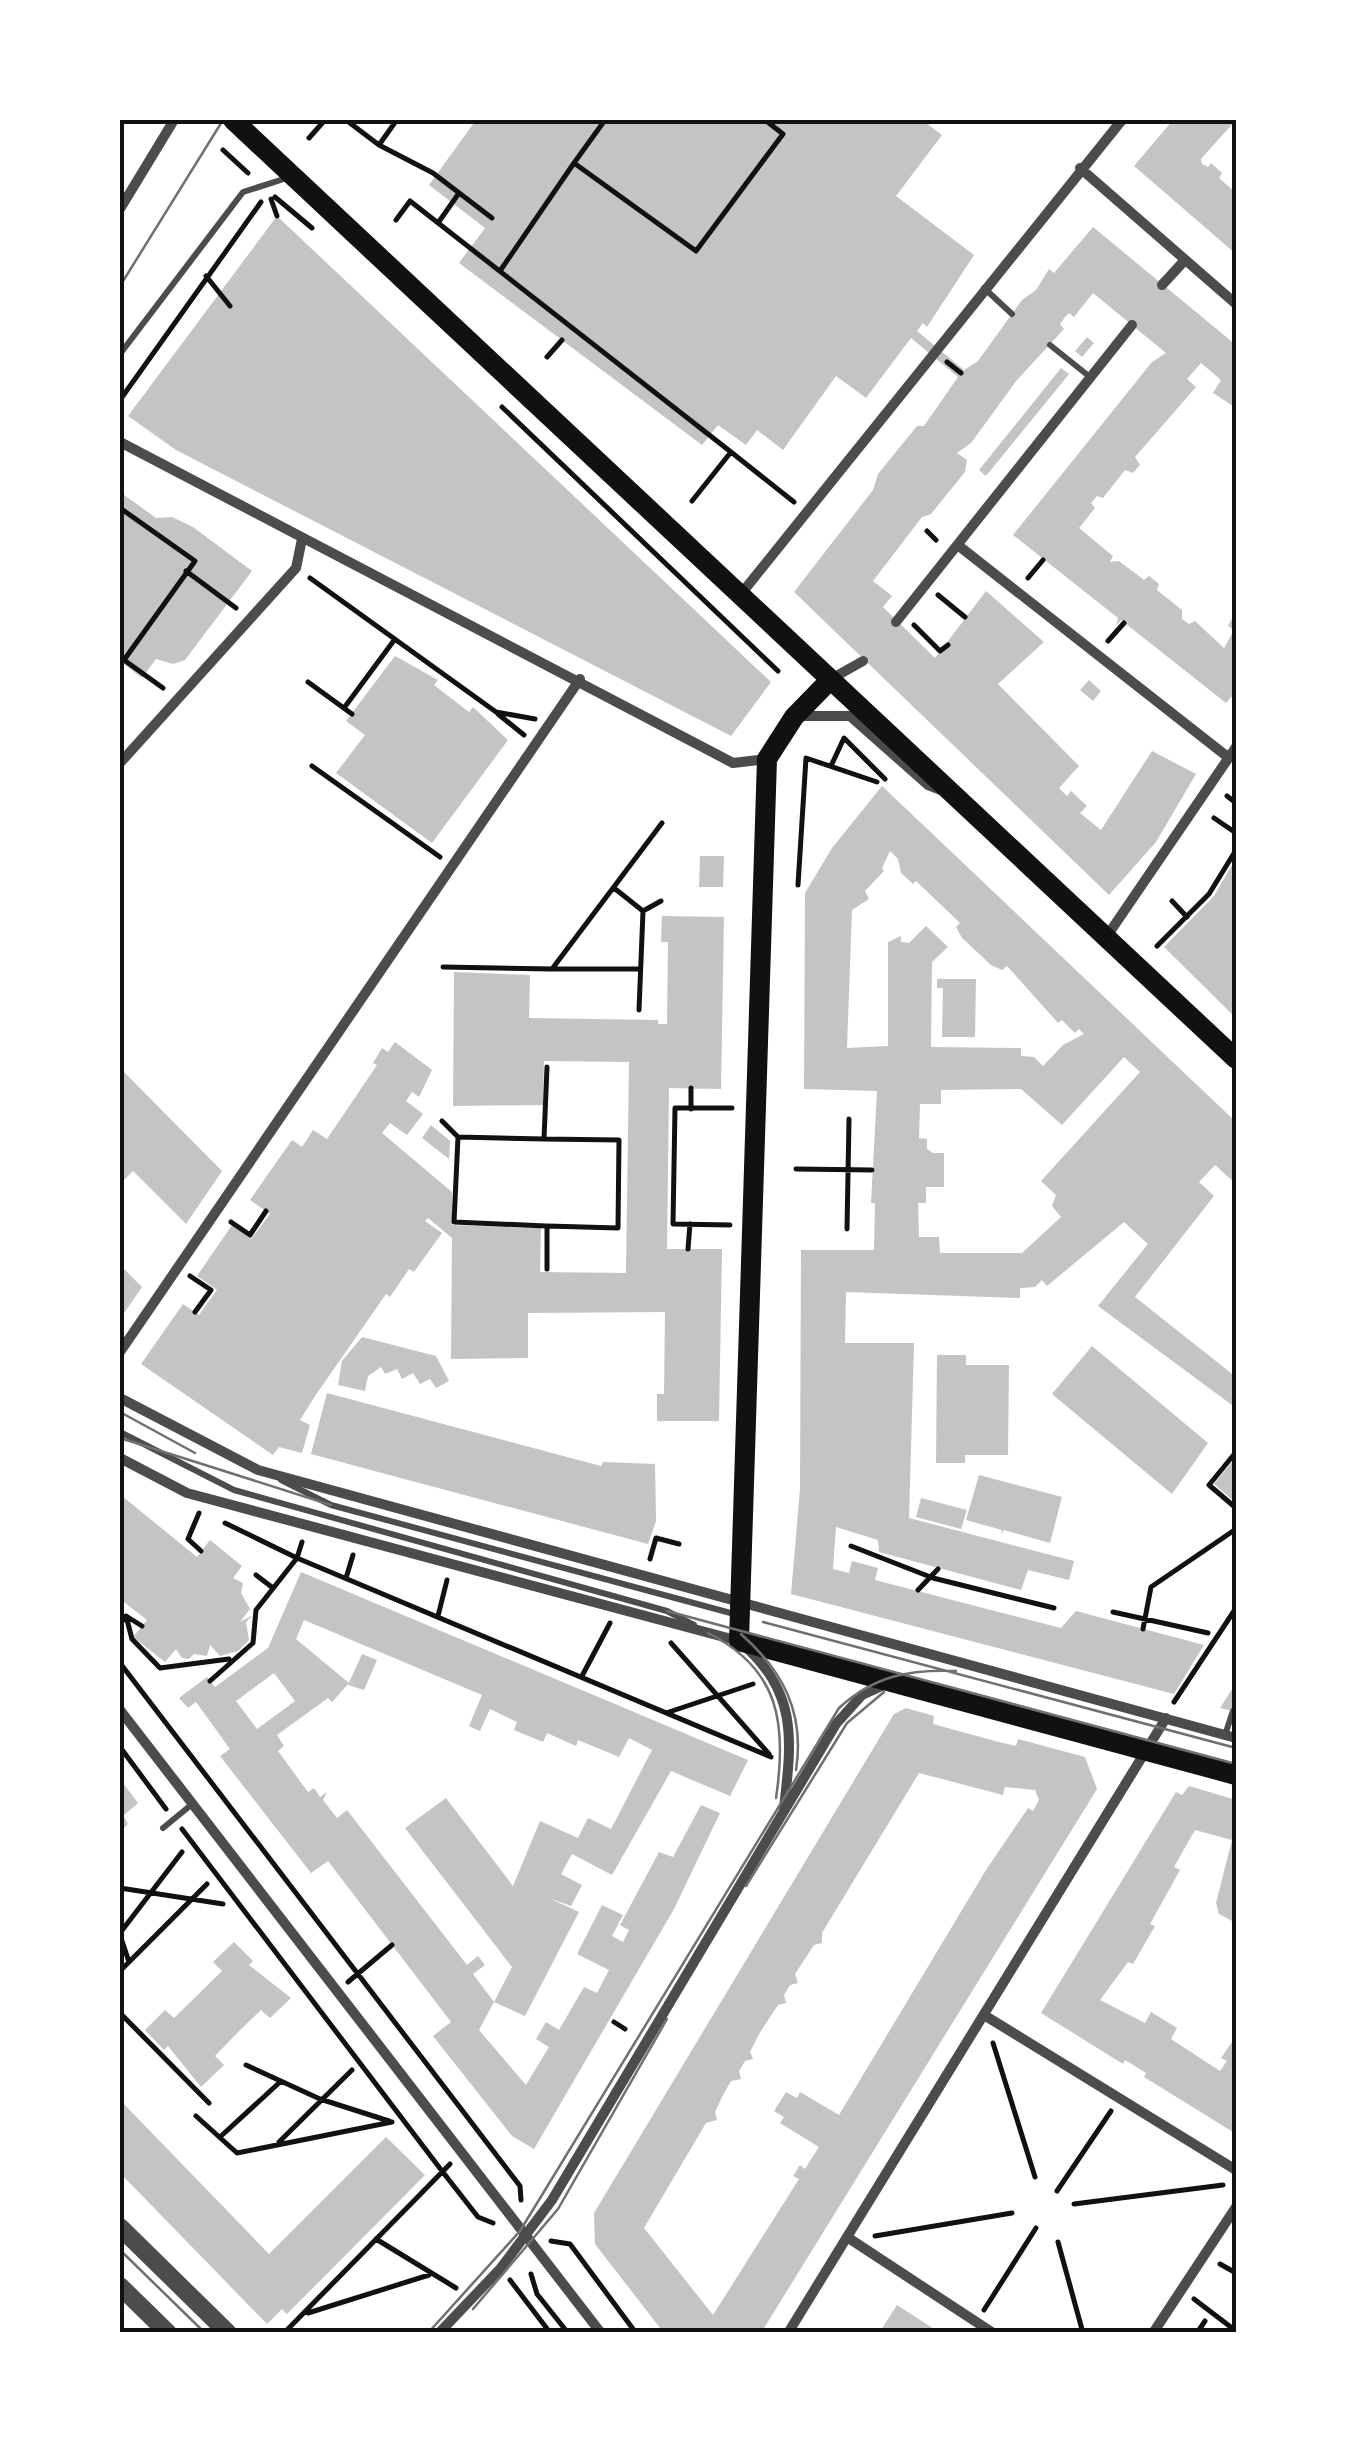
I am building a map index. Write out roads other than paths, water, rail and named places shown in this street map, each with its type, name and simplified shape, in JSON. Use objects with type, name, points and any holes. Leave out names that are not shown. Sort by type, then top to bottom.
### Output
[{"type":"main road","points":[[233,120],[1236,1059]]},
{"type":"main road","points":[[830,680],[794,716],[768,759],[739,1642],[1236,1776]]},
{"type":"street","points":[[120,209],[174,120]]},
{"type":"street","points":[[741,594],[1122,120]]},
{"type":"street","points":[[1080,168],[1236,304]]},
{"type":"street","points":[[1162,286],[1185,260]]},
{"type":"street","points":[[896,622],[1132,325]]},
{"type":"street","points":[[120,442],[733,762],[768,759]]},
{"type":"street","points":[[120,763],[296,568],[302,539]]},
{"type":"street","points":[[959,546],[1229,758]]},
{"type":"street","points":[[830,680],[863,661]]},
{"type":"street","points":[[120,1352],[580,679]]},
{"type":"street","points":[[794,716],[850,716],[928,785],[960,798]]},
{"type":"street","points":[[1105,940],[1236,747]]},
{"type":"street","points":[[120,1398],[258,1470],[738,1609],[1230,1736]]},
{"type":"street","points":[[120,1458],[188,1492],[739,1642],[767,1670],[790,1724],[784,1808]]},
{"type":"street","points":[[439,2333],[526,2237],[843,1714],[862,1695],[892,1681]]},
{"type":"street","points":[[120,1710],[601,2333]]},
{"type":"street","points":[[788,2333],[1166,1718]]},
{"type":"street","points":[[984,2015],[1236,2170]]},
{"type":"street","points":[[1154,2333],[1236,2206]]},
{"type":"street","points":[[120,2227],[228,2333]]},
{"type":"street","points":[[847,2237],[993,2333]]},
{"type":"street","points":[[120,2286],[168,2333]]},
{"type":"street","points":[[430,2333],[448,2323]]},
{"type":"lane","points":[[120,354],[243,192],[292,176]]},
{"type":"lane","points":[[984,288],[1012,314]]},
{"type":"lane","points":[[1050,345],[1090,377]]},
{"type":"lane","points":[[120,1432],[234,1490],[667,1611],[708,1633]]},
{"type":"lane","points":[[258,1470],[331,1505],[738,1609]]},
{"type":"lane","points":[[1230,1736],[1233,1711]]},
{"type":"lane","points":[[163,1828],[191,1804]]},
{"type":"tram line","points":[[120,286],[223,120]]},
{"type":"tram line","points":[[120,1412],[195,1453]]},
{"type":"tram line","points":[[120,1438],[331,1505]]},
{"type":"tram line","points":[[667,1611],[1236,1764]]},
{"type":"tram line","points":[[763,1622],[1236,1748]]},
{"type":"tram line","points":[[708,1633],[751,1664],[773,1702],[780,1746],[776,1798]]},
{"type":"tram line","points":[[741,1634],[769,1663],[788,1694],[797,1730],[796,1770]]},
{"type":"tram line","points":[[428,2333],[520,2231],[839,1708],[865,1688],[893,1677],[923,1671],[956,1671]]},
{"type":"tram line","points":[[746,1886],[847,1723],[884,1692]]},
{"type":"tram line","points":[[473,2309],[558,2209],[667,2019]]},
{"type":"tram line","points":[[120,2250],[205,2333]]}]
